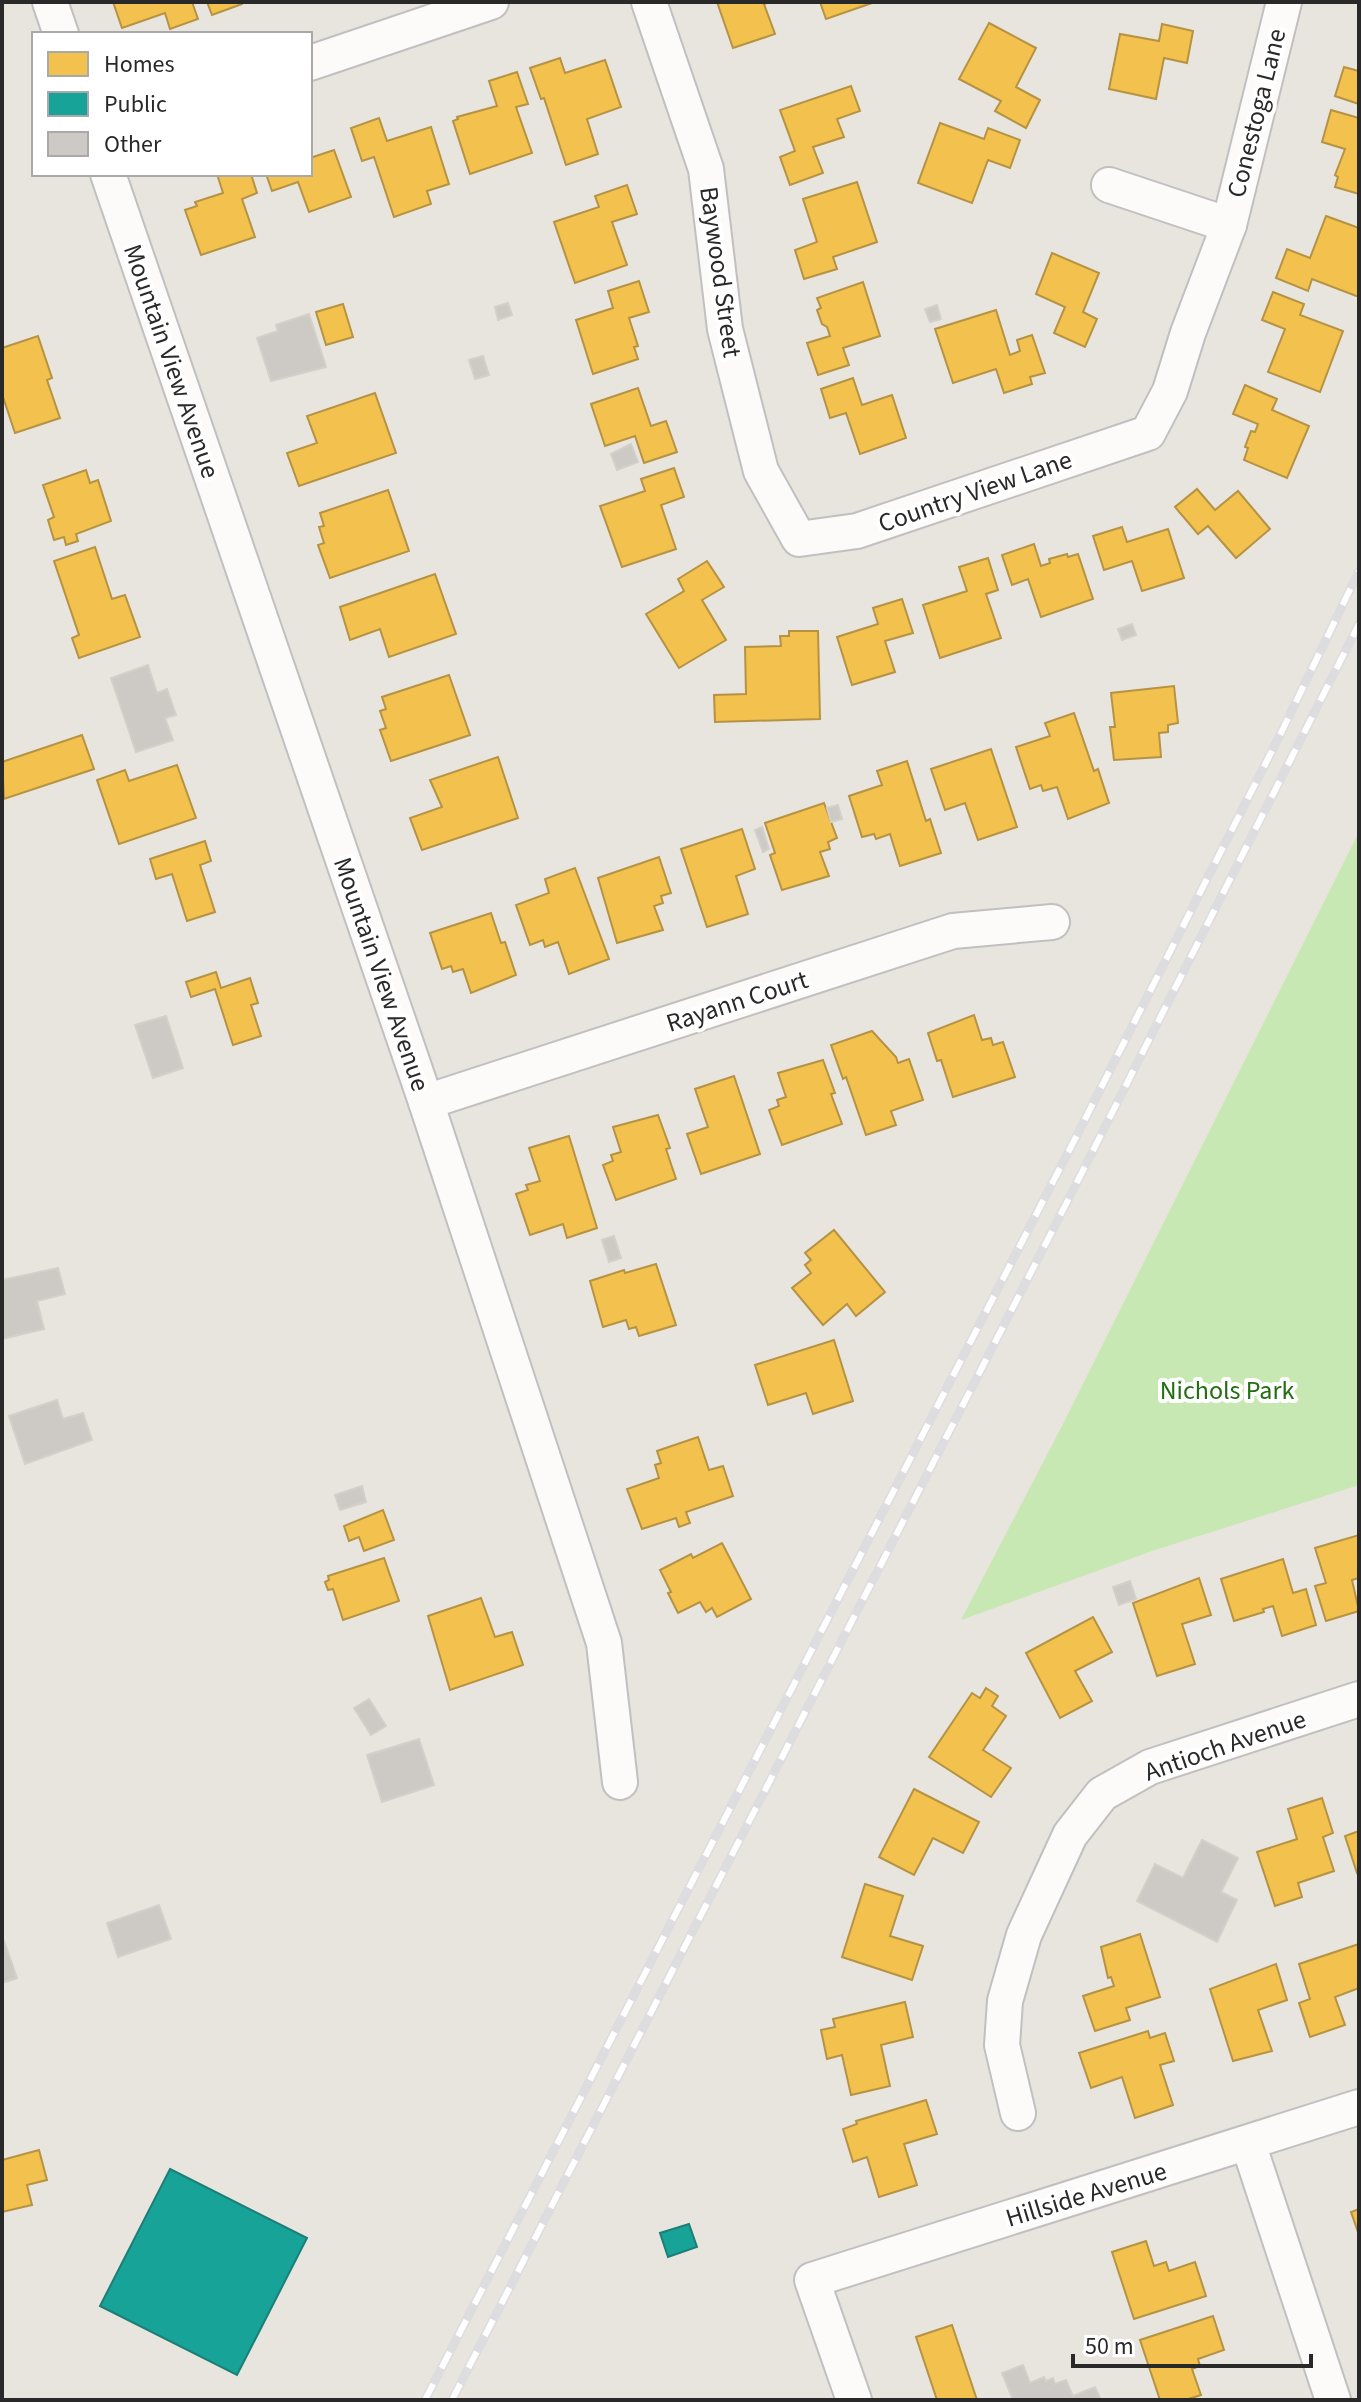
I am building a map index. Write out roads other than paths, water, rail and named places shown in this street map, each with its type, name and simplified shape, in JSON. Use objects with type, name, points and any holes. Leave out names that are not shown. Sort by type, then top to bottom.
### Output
[{"type":"street","points":[[50,2],[60,32]]},
{"type":"street","points":[[312,62],[491,2]]},
{"type":"street","name":"Baywood Street","points":[[649,2],[706,169],[725,329],[761,471],[799,539]]},
{"type":"street","name":"Conestoga Lane","points":[[1148,433],[1170,391],[1188,333],[1229,225],[1284,2]]},
{"type":"street","name":"Mountain View Avenue","points":[[109,176],[426,1102],[604,1643],[620,1782]]},
{"type":"street","name":"Conestoga Lane","points":[[1109,185],[1229,225]]},
{"type":"street","name":"Country View Lane","points":[[799,539],[857,531],[1148,433]]},
{"type":"street","name":"Rayann Court","points":[[426,1102],[953,931],[1052,922]]},
{"type":"street","name":"Antioch Avenue","points":[[1018,2113],[1002,2045],[1005,2001],[1024,1935],[1070,1835],[1102,1794],[1150,1767],[1359,1699]]},
{"type":"street","name":"Hillside Avenue","points":[[854,2400],[812,2280],[1359,2107]]},
{"type":"street","points":[[1248,2143],[1333,2400]]},
{"type":"railway","points":[[425,2400],[1076,1137],[1280,735],[1359,571]]},
{"type":"railway","points":[[452,2400],[1066,1204],[1359,624]]},
{"type":"park label","name":"Nichols Park","points":[[1227,1390]]}]
